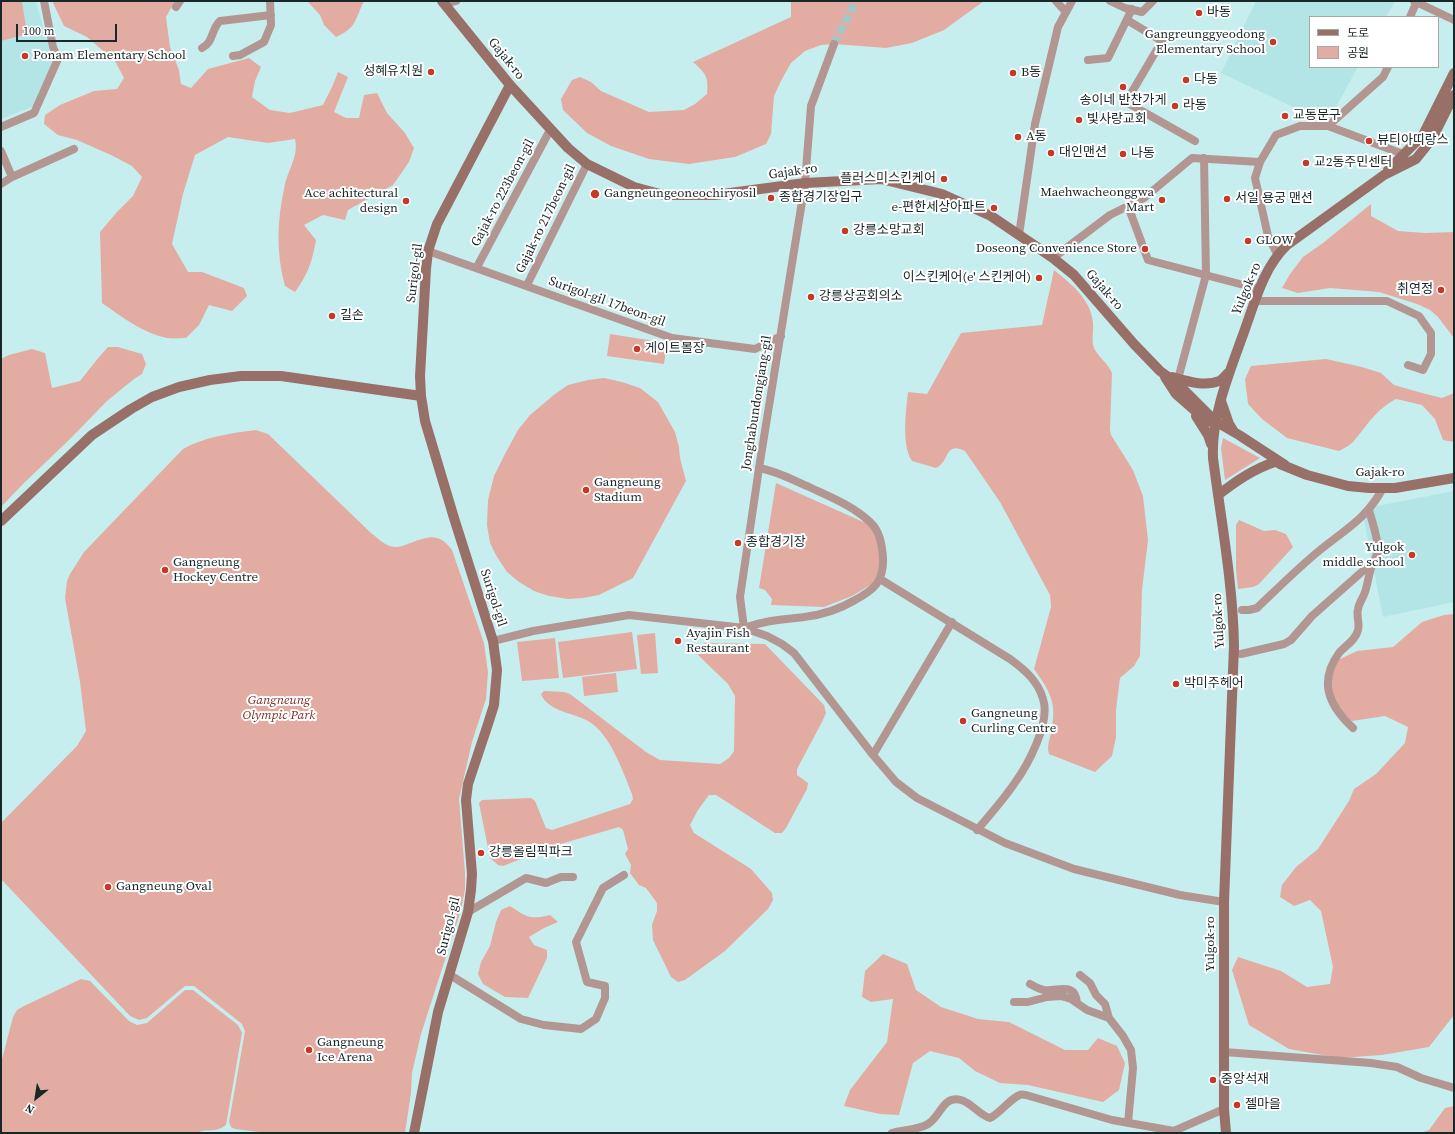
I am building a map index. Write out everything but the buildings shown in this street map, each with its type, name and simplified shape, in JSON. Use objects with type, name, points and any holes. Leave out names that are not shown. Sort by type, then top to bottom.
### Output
[{"type":"street","points":[[1,127],[34,113],[58,59],[52,47],[44,1]]},
{"type":"street","points":[[233,56],[240,55],[264,42],[271,25],[270,1]]},
{"type":"street","points":[[443,3],[456,1]]},
{"type":"street","points":[[1056,1],[1066,12]]},
{"type":"street","points":[[1019,235],[1035,124],[1058,27],[1072,1]]},
{"type":"street","points":[[1110,1],[1142,12],[1154,1]]},
{"type":"street","points":[[1410,16],[1415,2],[1454,20]]},
{"type":"street","name":"Gajak-ro","points":[[443,3],[510,85],[568,148],[587,164],[634,187],[664,195],[715,195],[805,183],[881,178],[942,194],[991,216],[1053,258],[1074,275],[1134,344],[1164,373],[1178,384],[1215,424],[1234,432],[1285,465]]},
{"type":"street","points":[[1088,60],[1108,58],[1132,9]]},
{"type":"street","points":[[202,48],[209,42],[213,31],[220,21],[271,15]]},
{"type":"street","points":[[1127,20],[1162,41],[1126,102],[1195,141]]},
{"type":"street","name":"Jonghabundongjang-gil","points":[[744,628],[740,597],[759,468],[805,183],[811,106],[834,44]]},
{"type":"street","points":[[1328,126],[1383,77],[1388,68]]},
{"type":"street","name":"Yulgok-ro","points":[[1226,1133],[1224,1109],[1224,1052],[1234,623],[1212,446],[1215,424],[1229,372],[1259,289],[1277,254],[1287,245],[1384,175],[1416,159],[1432,139],[1448,105],[1454,73]]},
{"type":"street","name":"Surigol-gil","points":[[414,1133],[438,1012],[468,912],[472,874],[466,800],[468,784],[494,704],[497,670],[494,641],[427,429],[421,396],[420,368],[428,251],[437,224],[510,85]]},
{"type":"street","name":"Yulgok-ro","points":[[1384,175],[1423,135],[1454,96]]},
{"type":"street","points":[[1277,254],[1268,236],[1255,178],[1260,162],[1276,135],[1300,126],[1328,126],[1403,154]]},
{"type":"street","name":"Gajak-ro 223beon-gil","points":[[477,267],[550,130]]},
{"type":"street","points":[[1,184],[12,177],[74,149]]},
{"type":"street","points":[[1,151],[12,177]]},
{"type":"street","points":[[1053,258],[1110,215],[1144,198],[1192,158],[1260,162]]},
{"type":"street","points":[[1178,379],[1206,275],[1204,158]]},
{"type":"street","name":"Gajak-ro 217beon-gil","points":[[526,285],[587,164]]},
{"type":"street","points":[[1128,206],[1148,260],[1259,289]]},
{"type":"street","name":"Surigol-gil 17beon-gil","points":[[428,251],[477,267],[672,338],[755,349],[781,336]]},
{"type":"street","points":[[1255,301],[1387,301],[1419,316],[1432,333],[1431,354],[1423,370],[1408,365]]},
{"type":"street","points":[[1164,373],[1178,379],[1196,383],[1220,381],[1229,372]]},
{"type":"street","name":"Gajak-ro","points":[[1164,373],[1176,394],[1215,424],[1268,460],[1285,465],[1307,475],[1348,486],[1383,488],[1454,478]]},
{"type":"street","points":[[1,521],[92,435],[152,397],[179,387],[210,380],[241,376],[281,376],[421,396]]},
{"type":"street","points":[[1176,394],[1198,419],[1208,435],[1212,446]]},
{"type":"street","points":[[1221,401],[1229,424],[1234,432]]},
{"type":"street","points":[[1218,495],[1246,475],[1267,464],[1275,462]]},
{"type":"street","points":[[744,628],[757,623],[810,616],[842,607],[866,594],[876,586],[880,579],[883,562],[880,540],[870,522],[838,500],[773,471],[759,468]]},
{"type":"street","points":[[1242,610],[1257,608],[1319,550],[1354,524],[1369,510],[1383,488]]},
{"type":"street","points":[[1241,654],[1284,644],[1291,640],[1312,616],[1373,562],[1377,557],[1378,549],[1369,510]]},
{"type":"street","points":[[1353,728],[1335,709],[1327,688],[1328,679],[1332,664],[1340,653],[1354,639],[1358,631],[1358,607],[1365,591],[1373,562]]},
{"type":"street","points":[[880,579],[1010,659],[1025,670],[1036,683],[1044,699],[1045,713],[1042,730],[1024,769],[1015,783],[978,830]]},
{"type":"street","points":[[494,641],[533,631],[626,615],[744,628],[767,636],[782,644],[794,653],[873,755],[896,782],[917,798],[1012,846],[1074,869],[1180,895],[1227,902]]},
{"type":"street","points":[[873,755],[952,622]]},
{"type":"street","points":[[450,975],[521,1019],[544,1025],[580,1030],[596,1019],[605,998],[604,986],[587,982],[576,942],[603,888],[624,875]]},
{"type":"street","points":[[468,912],[526,878],[546,883],[561,877],[573,877]]},
{"type":"street","points":[[1080,976],[1090,983],[1096,994],[1105,1004],[1109,1018],[1123,1036],[1131,1050],[1133,1068],[1128,1123]]},
{"type":"street","points":[[1030,984],[1043,990],[1070,990],[1074,992],[1077,1003]]},
{"type":"street","points":[[1014,1002],[1028,1002],[1047,997],[1061,996],[1071,999],[1088,1010],[1109,1018]]},
{"type":"street","points":[[1224,1052],[1371,1063],[1397,1067],[1421,1078],[1454,1088]]},
{"type":"street","points":[[892,1133],[928,1124],[945,1104],[951,1100],[964,1101],[990,1118],[1020,1095],[1026,1095],[1112,1120],[1174,1132],[1224,1109]]},
{"type":"shaded area","name":"Ponam Elementary School","points":[[1,1],[36,1],[53,63],[34,106],[1,119]]},
{"type":"shaded area","name":"Gangreunggyeodong Elementary School","points":[[1256,1],[1395,1],[1387,16],[1309,16],[1309,68],[1357,68],[1327,123],[1221,73]]},
{"type":"shaded area","name":"Yulgok middle school","points":[[1454,491],[1454,602],[1383,617],[1362,509]]},
{"type":"green space","points":[[1,1],[22,1],[27,34],[1,41]]},
{"type":"green space","points":[[53,1],[175,1],[166,17],[170,47],[179,70],[181,84],[191,88],[208,69],[249,58],[261,67],[255,81],[252,97],[270,110],[290,113],[323,105],[338,72],[348,77],[334,112],[346,118],[359,118],[364,95],[377,93],[387,113],[405,133],[414,148],[409,162],[393,185],[348,210],[345,220],[323,215],[304,225],[316,240],[309,268],[295,292],[285,286],[280,262],[278,238],[285,182],[294,158],[296,146],[295,139],[268,143],[228,137],[195,155],[183,194],[172,244],[188,272],[202,272],[244,288],[247,296],[232,311],[209,305],[199,325],[186,338],[167,338],[158,336],[133,324],[102,303],[100,232],[133,196],[142,177],[132,166],[77,140],[58,135],[44,124],[45,115],[60,105],[94,91],[117,89],[124,78],[115,61],[87,37],[64,26]]},
{"type":"green space","points":[[307,1],[364,1],[352,26],[343,34],[336,37],[324,25],[320,15]]},
{"type":"green space","points":[[791,1],[984,1],[944,30],[912,43],[886,48],[834,44],[821,45],[805,51],[791,63],[774,96],[771,134],[766,144],[735,157],[689,164],[649,159],[611,146],[587,133],[563,110],[561,99],[572,80],[580,77],[591,82],[601,91],[649,112],[684,110],[695,104],[707,94],[707,79],[701,69],[693,62],[791,17]]},
{"type":"green space","points":[[1371,204],[1371,216],[1398,231],[1425,233],[1454,232],[1454,338],[1438,317],[1430,310],[1417,304],[1379,292],[1330,288],[1298,293],[1282,288],[1290,274],[1303,257],[1323,243]]},
{"type":"green space","points":[[1054,270],[1084,299],[1091,314],[1093,323],[1094,348],[1112,373],[1111,435],[1133,470],[1143,496],[1148,540],[1142,590],[1140,656],[1134,666],[1120,678],[1116,710],[1116,737],[1112,756],[1095,772],[1049,754],[1048,744],[1053,718],[1052,702],[1047,689],[1034,669],[1051,607],[1050,595],[1000,502],[965,451],[958,449],[950,450],[940,465],[936,468],[912,461],[906,446],[905,437],[905,418],[908,392],[927,394],[961,333],[1042,325]]},
{"type":"green space","name":"게이트볼장","points":[[610,334],[667,343],[664,364],[607,356]]},
{"type":"green space","points":[[108,347],[118,347],[142,354],[146,364],[142,374],[107,401],[1,507],[1,359],[9,355],[32,349],[45,353],[52,388],[80,381]]},
{"type":"green space","points":[[1326,359],[1381,373],[1394,385],[1422,393],[1442,398],[1454,393],[1454,442],[1443,440],[1435,419],[1422,405],[1396,399],[1382,408],[1348,446],[1339,451],[1287,438],[1262,419],[1248,404],[1245,379],[1251,366]]},
{"type":"green space","name":"Gangneung Stadium","points":[[604,378],[640,388],[658,402],[675,432],[686,481],[633,578],[599,595],[568,599],[549,596],[534,591],[519,582],[507,572],[490,543],[487,525],[488,500],[494,476],[518,430],[530,415],[568,385]]},
{"type":"green space","name":"Gangneung Olympic Park","points":[[256,430],[268,434],[371,533],[385,544],[392,547],[397,547],[431,537],[441,540],[447,544],[452,550],[484,643],[488,672],[486,699],[472,742],[459,799],[465,889],[461,910],[421,1034],[412,1073],[411,1093],[405,1133],[267,1133],[235,1129],[231,1127],[229,1122],[245,1031],[242,1024],[194,986],[185,986],[147,1018],[139,1020],[130,1016],[1,879],[1,823],[77,746],[86,731],[80,682],[65,598],[67,581],[70,574],[84,552],[183,449],[200,441],[227,434]]},
{"type":"green space","points":[[1223,438],[1260,458],[1225,480],[1221,448]]},
{"type":"green space","points":[[776,483],[870,525],[877,541],[880,559],[878,573],[872,584],[852,596],[824,607],[771,605],[772,599],[765,590],[759,588]]},
{"type":"green space","points":[[1239,520],[1264,531],[1275,530],[1286,534],[1293,547],[1259,584],[1253,587],[1238,589],[1236,569],[1236,525]]},
{"type":"green space","points":[[1454,614],[1454,1015],[1429,1047],[1382,1055],[1339,1058],[1289,1049],[1249,1025],[1232,970],[1238,957],[1281,971],[1307,987],[1330,984],[1333,967],[1321,911],[1310,900],[1294,906],[1280,897],[1282,885],[1296,867],[1318,849],[1349,801],[1354,789],[1376,774],[1405,743],[1408,727],[1385,716],[1352,721],[1331,707],[1325,684],[1336,661],[1357,651],[1393,647],[1422,622],[1444,615]]},
{"type":"green space","points":[[632,632],[637,669],[563,678],[558,642]]},
{"type":"green space","points":[[655,633],[658,673],[641,674],[637,635]]},
{"type":"green space","points":[[555,638],[559,678],[522,681],[517,642]]},
{"type":"green space","points":[[705,643],[765,644],[824,705],[826,713],[797,769],[797,775],[808,783],[807,789],[782,833],[775,833],[716,795],[709,795],[698,810],[690,825],[694,833],[751,869],[772,893],[773,900],[768,909],[725,951],[685,980],[678,982],[671,977],[653,940],[652,925],[657,911],[657,903],[646,888],[639,885],[630,873],[631,865],[625,854],[628,849],[623,830],[619,827],[557,845],[503,866],[498,865],[490,858],[479,803],[482,800],[531,798],[535,801],[546,828],[552,830],[630,804],[633,799],[620,764],[603,734],[588,721],[555,708],[549,704],[544,700],[541,694],[544,691],[564,692],[570,694],[646,752],[660,760],[720,764],[729,758],[734,751],[735,696],[728,684],[698,655],[698,650]]},
{"type":"green space","points":[[616,673],[618,692],[584,696],[582,677]]},
{"type":"green space","points":[[510,906],[521,913],[533,917],[550,915],[558,922],[529,937],[534,945],[547,950],[547,958],[528,998],[505,997],[483,984],[478,974],[481,962],[490,946],[496,922],[501,910]]},
{"type":"green space","points":[[883,954],[907,964],[916,990],[941,1007],[978,1019],[1009,1022],[1065,1050],[1088,1050],[1098,1038],[1117,1046],[1125,1063],[1119,1090],[1103,1102],[1028,1085],[1000,1083],[975,1071],[959,1058],[930,1051],[913,1063],[899,1115],[880,1114],[844,1106],[850,1090],[887,1042],[893,999],[871,1002],[862,997],[865,971]]},
{"type":"green space","points":[[81,979],[90,981],[129,1021],[137,1025],[147,1023],[185,990],[193,990],[238,1025],[242,1033],[226,1125],[215,1130],[205,1130],[197,1133],[1,1133],[1,1063],[13,1017],[17,1010],[24,1006]]},
{"type":"green space","points":[[1454,1106],[1454,1133],[1421,1133],[1429,1130],[1445,1108]]},
{"type":"tunnel","points":[[834,44],[856,1]]},
{"type":"place","name":"바동","points":[[1199,13]]},
{"type":"place","name":"Gangreunggyeodong Elementary School","points":[[1273,42]]},
{"type":"place","name":"Ponam Elementary School","points":[[25,56]]},
{"type":"place","name":"성혜유치원","points":[[431,72]]},
{"type":"place","name":"B동","points":[[1013,73]]},
{"type":"place","name":"다동","points":[[1186,80]]},
{"type":"place","name":"송이네 반찬가게","points":[[1123,87]]},
{"type":"place","name":"라동","points":[[1175,106]]},
{"type":"place","name":"교동문구","points":[[1285,116]]},
{"type":"place","name":"빛사랑교회","points":[[1079,120]]},
{"type":"place","name":"A동","points":[[1018,137]]},
{"type":"place","name":"뷰티아띠랑스","points":[[1369,141]]},
{"type":"place","name":"대인맨션","points":[[1051,153]]},
{"type":"place","name":"나동","points":[[1123,154]]},
{"type":"place","name":"교2동주민센터","points":[[1306,163]]},
{"type":"place","name":"플러스미스킨케어","points":[[944,179]]},
{"type":"place","name":"Gangneungeoneochiryosil","points":[[595,194]]},
{"type":"place","name":"종합경기장입구","points":[[771,198]]},
{"type":"place","name":"서일 용궁 맨션","points":[[1227,199]]},
{"type":"place","name":"Maehwacheonggwa Mart","points":[[1162,200]]},
{"type":"place","name":"Ace achitectural design","points":[[406,201]]},
{"type":"place","name":"e-편한세상아파트","points":[[994,208]]},
{"type":"place","name":"강릉소망교회","points":[[845,231]]},
{"type":"place","name":"GLOW","points":[[1248,241]]},
{"type":"place","name":"Doseong Convenience Store","points":[[1145,249]]},
{"type":"place","name":"이스킨케어(e' 스킨케어)","points":[[1039,278]]},
{"type":"place","name":"취연정","points":[[1441,290]]},
{"type":"place","name":"강릉상공회의소","points":[[811,297]]},
{"type":"place","name":"길손","points":[[332,316]]},
{"type":"place","name":"게이트볼장","points":[[637,349]]},
{"type":"place","name":"Gangneung Stadium","points":[[586,490]]},
{"type":"place","name":"종합경기장","points":[[738,543]]},
{"type":"place","name":"Yulgok middle school","points":[[1412,555]]},
{"type":"place","name":"Gangneung Hockey Centre","points":[[165,570]]},
{"type":"place","name":"Ayajin Fish Restaurant","points":[[678,641]]},
{"type":"place","name":"박미주헤어","points":[[1176,684]]},
{"type":"place","name":"Gangneung Curling Centre","points":[[963,721]]},
{"type":"place","name":"강릉올림픽파크","points":[[481,853]]},
{"type":"place","name":"Gangneung Oval","points":[[108,887]]},
{"type":"place","name":"Gangneung Ice Arena","points":[[309,1050]]},
{"type":"place","name":"중앙석재","points":[[1213,1080]]},
{"type":"place","name":"젤마을","points":[[1237,1105]]}]
